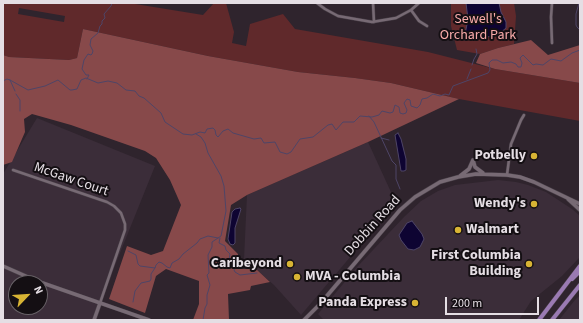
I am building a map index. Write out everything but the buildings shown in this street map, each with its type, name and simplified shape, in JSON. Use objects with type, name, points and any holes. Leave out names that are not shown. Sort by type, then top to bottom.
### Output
[{"type":"main road","points":[[540,320],[580,266]]},
{"type":"main road","points":[[540,320],[580,271]]},
{"type":"main road","points":[[552,320],[580,285]]},
{"type":"street","points":[[317,3],[338,16],[374,22],[396,18],[411,10],[419,3]]},
{"type":"street","points":[[373,3],[374,22]]},
{"type":"street","points":[[552,3],[552,43]]},
{"type":"street","points":[[411,10],[419,21],[427,26]]},
{"type":"street","points":[[507,175],[511,144],[524,115]]},
{"type":"street","points":[[458,177],[469,169],[473,160],[475,167],[484,174]]},
{"type":"street","name":"McGaw Court","points":[[13,170],[107,202],[121,213],[125,224],[125,230],[100,303]]},
{"type":"street","name":"Dobbin Road","points":[[304,320],[320,304],[400,210],[414,197],[440,182],[458,177],[484,174],[507,175],[534,182],[580,204]]},
{"type":"street","name":"Dobbin Road","points":[[568,199],[580,210]]},
{"type":"street","points":[[3,266],[37,281],[149,320]]},
{"type":"street","points":[[94,320],[100,303]]},
{"type":"shaded area","points":[[466,3],[499,3],[501,12],[506,22],[506,28],[499,34],[493,36],[464,40],[468,19]]},
{"type":"shaded area","points":[[83,29],[208,56],[298,72],[391,83],[459,99],[368,142],[247,195],[231,205],[225,241],[238,254],[239,269],[256,269],[270,282],[251,286],[250,290],[228,294],[229,320],[193,320],[199,304],[199,281],[166,269],[156,276],[145,313],[109,299],[127,246],[151,255],[163,251],[181,205],[170,180],[156,158],[145,151],[71,125],[32,114],[24,119],[25,132],[12,162],[3,165],[3,55],[9,57],[69,60],[77,58]]},
{"type":"shaded area","points":[[531,40],[548,55],[580,45],[580,83],[495,69],[476,63],[480,54]]},
{"type":"shaded area","points":[[37,118],[155,166],[93,320],[3,320],[3,174]]},
{"type":"shaded area","points":[[398,133],[406,159],[406,170],[404,171],[401,171],[395,135]]},
{"type":"shaded area","points":[[368,142],[396,203],[301,315],[274,285],[244,259],[247,195]]},
{"type":"shaded area","points":[[498,180],[528,185],[546,192],[580,216],[579,258],[562,276],[531,301],[519,320],[324,320],[318,314],[358,266],[421,201],[438,191],[455,185]]},
{"type":"shaded area","points":[[235,209],[241,209],[235,228],[235,243],[233,245],[230,244],[228,239],[232,212]]},
{"type":"shaded area","points":[[412,221],[424,239],[420,247],[414,250],[408,249],[399,235],[407,223]]},
{"type":"shaded area","points":[[580,295],[580,320],[559,320],[575,300]]},
{"type":"green space","points":[[3,3],[129,3],[203,15],[214,3],[226,3],[234,32],[232,43],[246,46],[250,24],[283,14],[295,29],[428,52],[495,69],[580,83],[580,121],[459,99],[391,83],[298,72],[208,56],[83,29],[77,58],[69,60],[9,57],[3,55]],"holes":[[[19,8],[65,16],[64,22],[18,14]]]},
{"type":"green space","name":"Sewell's Orchard Park","points":[[451,3],[514,3],[516,16],[514,44],[480,54],[457,50],[451,26]]},
{"type":"waterway","points":[[87,79],[89,75],[86,75],[82,69],[84,60],[88,54],[92,54],[93,51],[90,45],[91,39],[98,33],[102,21],[105,18],[104,14],[112,3]]},
{"type":"waterway","points":[[579,3],[576,14],[576,25],[580,30]]},
{"type":"waterway","points":[[472,65],[477,54],[476,49]]},
{"type":"waterway","points":[[3,81],[7,79],[10,80],[28,90],[45,86],[58,80],[70,90],[77,89],[81,80],[86,78],[98,83],[108,81],[117,83],[126,90],[135,91],[139,96],[144,98],[161,113],[165,122],[183,134],[192,135],[200,132],[205,133],[207,129],[213,128],[218,137],[223,131],[228,129],[233,133],[254,139],[261,138],[264,143],[275,142],[280,152],[287,154],[291,152],[300,139],[313,137],[328,125],[332,124],[336,130],[343,122],[354,122],[360,116],[372,117],[379,115],[382,111],[390,113],[393,112],[395,105],[399,107],[400,113],[403,114],[406,113],[407,110],[404,103],[407,99],[410,100],[411,106],[417,108],[422,99],[433,94],[440,96],[445,94],[449,95],[453,86],[488,73],[490,70],[489,63],[492,60],[497,60],[503,63],[511,62],[516,64],[518,67],[521,67],[522,63],[520,58],[523,55],[533,65],[543,65],[551,59],[561,61],[572,53],[580,50]]},
{"type":"waterway","points":[[467,79],[471,69]]},
{"type":"waterway","points":[[10,80],[15,91]]},
{"type":"waterway","points":[[16,94],[20,100],[20,111]]},
{"type":"waterway","points":[[369,116],[374,122],[392,161],[396,165],[396,179],[400,189]]},
{"type":"waterway","points":[[196,134],[201,137],[205,143],[208,153],[221,176],[224,186],[226,211],[221,236],[212,242],[212,247],[208,255],[209,273],[207,275],[210,285],[203,320]]},
{"type":"waterway","points":[[381,138],[389,140]]},
{"type":"waterway","points":[[128,251],[136,255],[140,266],[155,268],[159,262],[170,268],[172,263],[179,259],[200,239],[208,236],[218,238]]},
{"type":"waterway","points":[[220,238],[219,243],[225,246],[226,250],[230,254],[229,260],[235,268],[235,272],[240,275],[257,273]]},
{"type":"waterway","points":[[133,302],[135,291],[141,283],[150,281],[151,274],[155,268]]},
{"type":"place","name":"Potbelly","points":[[534,156]]},
{"type":"place","name":"Wendy's","points":[[534,204]]},
{"type":"place","name":"Walmart","points":[[458,230]]},
{"type":"place","name":"Caribeyond","points":[[290,264]]},
{"type":"place","name":"First Columbia Building","points":[[529,264]]},
{"type":"place","name":"MVA - Columbia","points":[[297,277]]},
{"type":"place","name":"Panda Express","points":[[415,303]]}]
